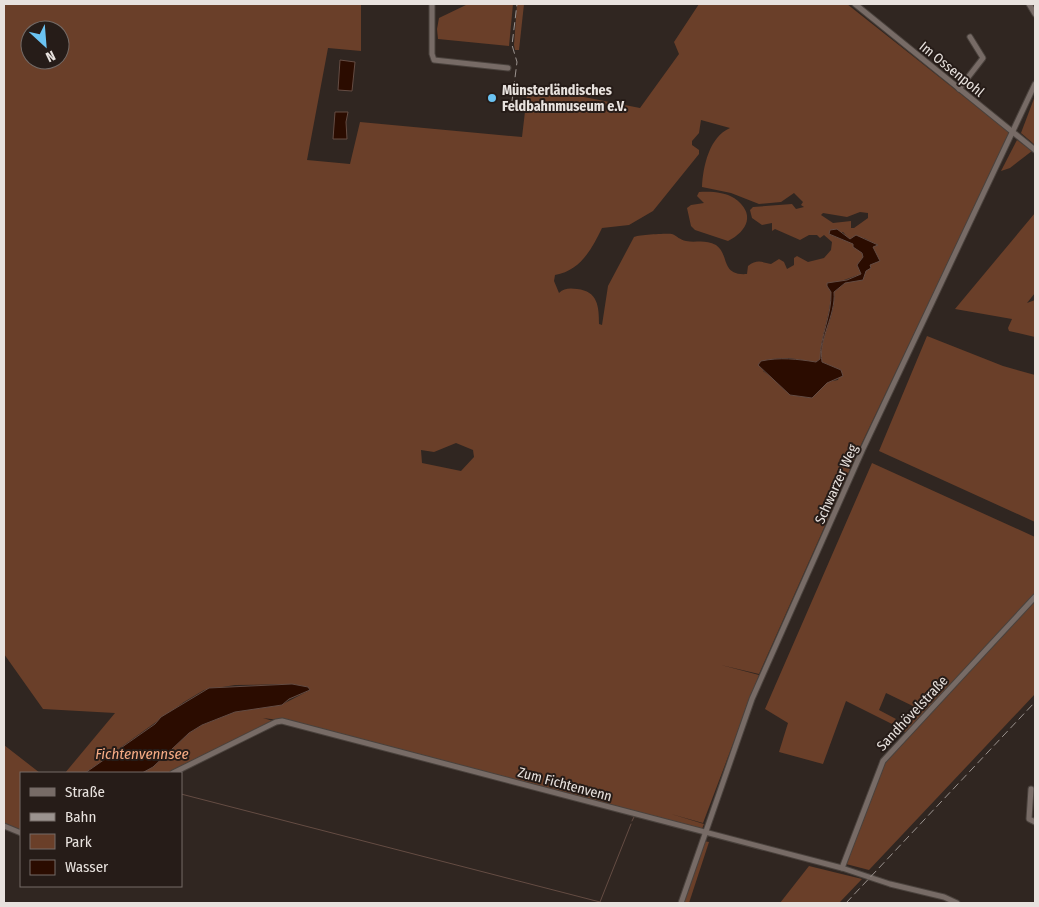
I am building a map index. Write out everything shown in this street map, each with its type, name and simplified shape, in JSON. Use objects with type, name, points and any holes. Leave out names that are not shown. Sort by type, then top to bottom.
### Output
[{"type":"street","points":[[432,4],[432,54],[434,60],[508,68]]},
{"type":"street","name":"Im Ossenpohl","points":[[855,4],[1035,150]]},
{"type":"street","points":[[1029,4],[1035,14]]},
{"type":"street","points":[[959,89],[983,58],[970,36]]},
{"type":"street","name":"Schwarzer Weg","points":[[681,903],[752,699],[862,451],[1014,134],[1035,84]]},
{"type":"street","name":"Sandhövelstraße","points":[[842,868],[883,761],[1035,597]]},
{"type":"street","name":"Zum Fichtenvenn","points":[[175,772],[276,722],[282,721],[842,868],[890,884],[944,896],[957,903]]},
{"type":"street","points":[[1031,789],[1028,819],[1035,822]]},
{"type":"street","points":[[4,826],[20,833]]},
{"type":"green space","points":[[4,4],[361,4],[361,51],[328,48],[307,160],[350,164],[360,122],[522,137],[528,86],[640,108],[679,54],[674,42],[699,4],[847,4],[1010,133],[859,449],[759,674],[721,665],[759,675],[703,823],[671,814],[704,824],[702,829],[287,721],[263,718],[273,721],[169,772],[144,772],[153,767],[189,733],[202,725],[235,712],[281,705],[310,690],[308,687],[292,684],[235,685],[204,690],[184,702],[86,772],[66,772],[115,713],[43,709],[4,654]],"holes":[[[701,120],[730,128],[723,132],[712,145],[706,162],[702,187],[731,193],[759,204],[781,202],[794,193],[803,202],[801,205],[804,207],[796,209],[792,204],[753,207],[750,210],[752,218],[762,225],[772,223],[772,231],[775,229],[800,240],[809,235],[817,235],[820,238],[824,235],[832,242],[831,250],[824,258],[808,262],[797,256],[794,258],[794,265],[787,269],[784,262],[779,259],[771,264],[754,262],[748,266],[747,274],[738,274],[729,268],[720,249],[712,243],[686,241],[672,234],[636,236],[608,286],[602,325],[599,324],[599,312],[596,301],[589,293],[584,290],[574,289],[565,289],[559,293],[554,281],[555,275],[564,273],[578,264],[594,244],[602,228],[629,225],[653,211],[699,154],[699,150],[692,145],[692,141],[699,133]],[[860,212],[868,213],[868,218],[854,228],[851,228],[851,221],[833,223],[821,215],[823,213],[847,217]],[[843,232],[850,240],[864,238],[878,245],[872,246],[879,262],[873,262],[856,280],[845,283],[834,292],[833,310],[821,353],[822,362],[841,370],[838,380],[827,382],[812,398],[790,395],[776,380],[763,371],[771,359],[789,358],[816,362],[820,359],[820,350],[831,301],[831,292],[827,286],[861,274],[857,265],[863,257],[858,248],[829,234]],[[456,443],[473,450],[474,457],[461,471],[422,463],[421,450],[434,452]]]},
{"type":"green space","points":[[468,4],[513,4],[509,46],[438,39],[439,18]]},
{"type":"green space","points":[[517,4],[524,4],[519,50],[515,50],[514,45]]},
{"type":"green space","points":[[1035,96],[1035,145],[1021,133]]},
{"type":"green space","points":[[1017,140],[1032,151],[1010,168],[1001,171]]},
{"type":"green space","points":[[699,192],[726,194],[741,204],[745,210],[747,221],[735,237],[728,241],[695,230],[691,226],[687,208],[691,205],[704,203],[697,196]]},
{"type":"green space","points":[[1035,213],[1035,293],[1027,303],[1035,300],[1035,337],[1009,331],[1008,328],[1012,319],[955,309]]},
{"type":"green space","points":[[927,336],[1003,366],[1035,375],[1035,522],[879,451]]},
{"type":"green space","points":[[872,463],[1035,537],[1035,593],[906,733],[899,727],[917,708],[886,693],[879,710],[896,719],[892,724],[846,701],[823,764],[779,752],[788,723],[765,709]]},
{"type":"green space","points":[[1035,601],[1035,694],[869,870],[846,864],[883,764]]},
{"type":"green space","points":[[4,745],[39,772],[20,772],[20,830],[4,823]]},
{"type":"green space","points":[[704,841],[709,842],[689,903],[684,903]]},
{"type":"green space","points":[[809,866],[862,879],[839,903],[780,903]]},
{"type":"water","points":[[340,60],[355,62],[352,91],[338,90]]},
{"type":"water","points":[[335,112],[348,112],[346,122],[347,139],[333,139]]},
{"type":"water","points":[[837,229],[850,239],[856,235],[878,245],[873,247],[880,261],[870,265],[871,268],[866,271],[863,280],[845,283],[834,292],[834,301],[821,353],[822,362],[841,370],[843,376],[827,383],[812,398],[790,395],[758,365],[761,361],[775,359],[816,362],[820,359],[822,342],[831,301],[831,292],[827,283],[847,280],[861,274],[857,265],[863,257],[862,253],[853,247],[853,244],[829,234],[830,230]]},
{"type":"water","name":"Fichtenvennsee","points":[[292,684],[308,687],[310,690],[289,699],[282,705],[235,712],[202,725],[189,733],[153,767],[144,772],[86,772],[155,724],[161,717],[209,688]]},
{"type":"waterway","points":[[182,794],[600,902]]},
{"type":"waterway","points":[[632,821],[634,817]]},
{"type":"waterway","points":[[600,902],[631,824]]},
{"type":"railway","points":[[512,101],[517,62],[512,45],[517,4]]},
{"type":"railway","points":[[846,903],[1035,702]]},
{"type":"place","name":"Münsterländisches Feldbahnmuseum e.V.","points":[[492,98]]}]
